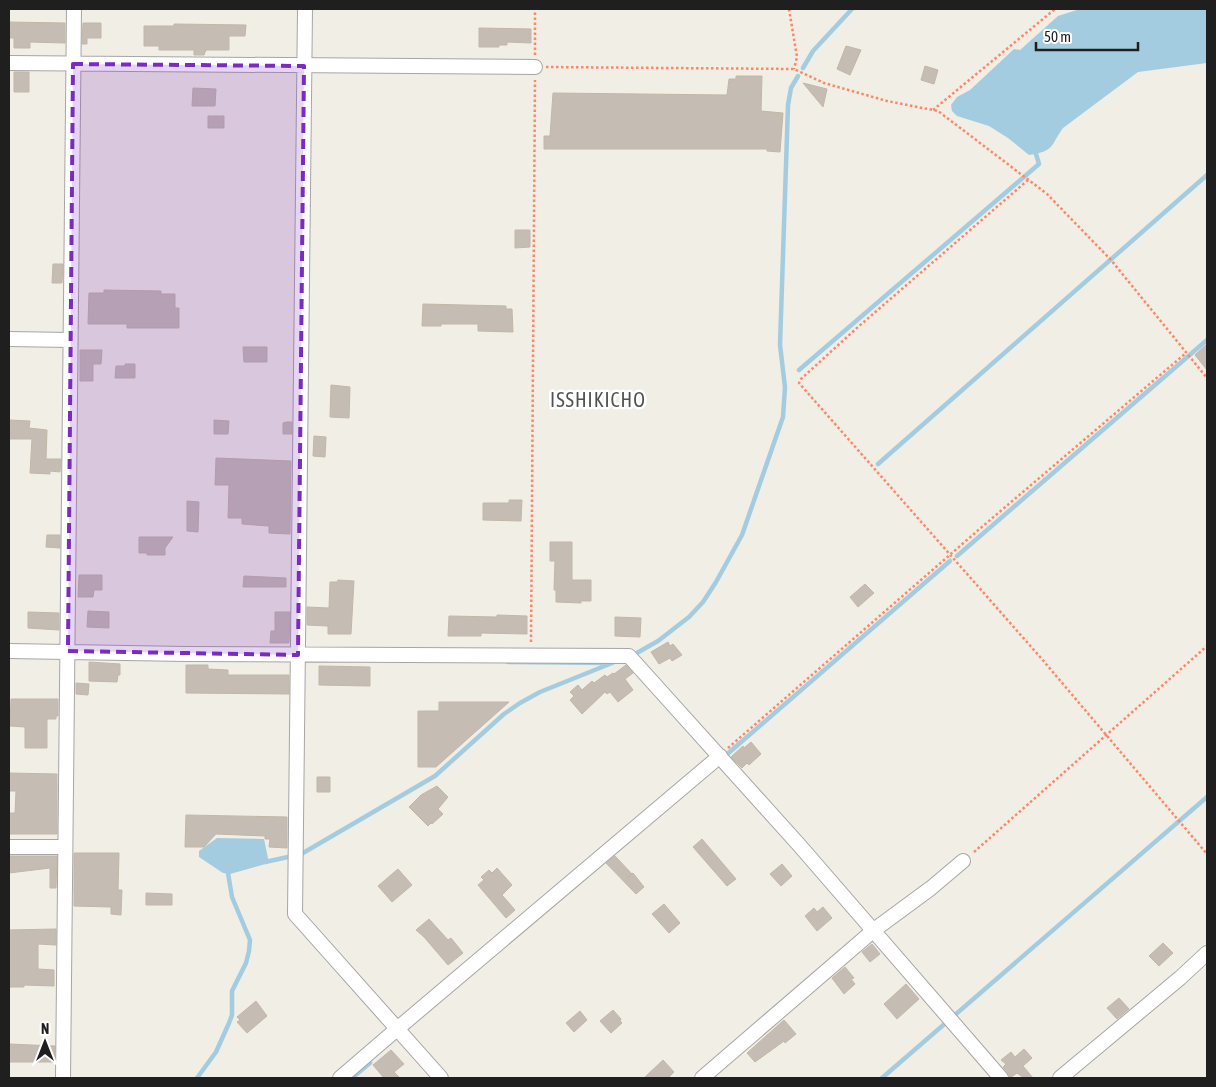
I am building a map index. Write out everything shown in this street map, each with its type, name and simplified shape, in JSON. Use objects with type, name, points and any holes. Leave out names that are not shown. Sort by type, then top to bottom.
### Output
[{"type":"street","points":[[63,1078],[68,651],[69,340],[74,9]]},
{"type":"street","points":[[305,9],[295,914],[441,1078]]},
{"type":"street","points":[[9,63],[535,67]]},
{"type":"street","points":[[9,339],[69,340]]},
{"type":"street","points":[[9,651],[531,657],[629,656],[874,930],[1001,1078]]},
{"type":"street","points":[[340,1078],[720,756]]},
{"type":"street","points":[[9,847],[66,847]]},
{"type":"street","points":[[702,1078],[874,930],[931,888],[963,861]]},
{"type":"street","points":[[1060,1078],[1180,978],[1207,953]]},
{"type":"path","points":[[531,657],[535,9]]},
{"type":"path","points":[[790,9],[797,57],[794,69]]},
{"type":"path","points":[[933,110],[1055,9]]},
{"type":"path","points":[[535,67],[794,69],[824,83],[887,101],[938,111],[1047,194],[1111,260],[1207,378]]},
{"type":"path","points":[[1028,180],[858,327],[801,379],[799,383],[1041,658],[1207,854]]},
{"type":"path","points":[[720,756],[976,532],[1186,353]]},
{"type":"path","points":[[963,861],[1207,646]]},
{"type":"highlighted area","points":[[73,64],[304,66],[298,655],[68,651]]},
{"type":"water","points":[[1080,9],[1207,9],[1207,63],[1138,72],[1063,128],[1051,147],[1043,152],[1029,155],[989,126],[957,116],[952,111],[951,105],[957,97],[970,90],[1014,49],[1020,50],[1058,16]]},
{"type":"water","points":[[217,838],[264,839],[269,863],[230,874],[223,873],[199,857],[199,851]]},
{"type":"building","points":[[9,22],[65,23],[65,43],[30,42],[30,48],[14,48],[14,38],[9,38]]},
{"type":"building","points":[[83,23],[101,23],[101,38],[87,38],[87,44],[82,44]]},
{"type":"building","points":[[174,24],[246,25],[245,36],[229,36],[229,50],[206,50],[204,55],[194,55],[194,50],[159,50],[159,46],[144,46],[144,26],[174,26]]},
{"type":"building","points":[[479,28],[531,29],[531,43],[507,42],[507,45],[499,45],[499,47],[479,47]]},
{"type":"building","points":[[846,46],[861,50],[850,75],[837,69]]},
{"type":"building","points":[[925,66],[938,70],[934,84],[921,80]]},
{"type":"building","points":[[14,72],[29,72],[29,92],[14,92]]},
{"type":"building","points":[[736,76],[762,76],[761,111],[783,113],[780,152],[767,151],[767,149],[544,149],[544,136],[550,136],[553,93],[727,95],[729,79],[736,79]]},
{"type":"building","points":[[803,83],[827,89],[823,107]]},
{"type":"building","points":[[193,88],[216,89],[215,106],[192,106]]},
{"type":"building","points":[[208,116],[224,116],[224,128],[208,128]]},
{"type":"building","points":[[515,230],[530,230],[530,247],[515,248]]},
{"type":"building","points":[[53,264],[63,264],[62,283],[52,283]]},
{"type":"building","points":[[104,290],[161,291],[161,294],[175,294],[175,308],[179,308],[179,328],[127,328],[127,324],[88,324],[89,293],[104,293]]},
{"type":"building","points":[[423,304],[506,306],[506,309],[512,309],[513,332],[478,331],[478,324],[422,326]]},
{"type":"building","points":[[1207,344],[1207,370],[1195,355]]},
{"type":"building","points":[[243,347],[267,347],[267,362],[244,362]]},
{"type":"building","points":[[80,350],[102,350],[101,364],[93,364],[93,381],[80,381]]},
{"type":"building","points":[[125,364],[135,364],[135,378],[115,378],[116,366],[125,366]]},
{"type":"building","points":[[331,385],[350,387],[349,418],[330,417]]},
{"type":"building","points":[[9,420],[30,421],[29,428],[47,430],[46,459],[61,459],[60,472],[50,471],[50,474],[30,473],[32,439],[9,439]]},
{"type":"building","points":[[214,420],[229,421],[228,434],[214,434]]},
{"type":"building","points":[[292,422],[292,434],[283,434],[283,423]]},
{"type":"building","points":[[314,436],[326,437],[325,457],[313,456]]},
{"type":"building","points":[[216,458],[291,461],[290,534],[269,533],[269,526],[242,524],[242,518],[228,518],[229,485],[215,485]]},
{"type":"building","points":[[509,500],[522,500],[521,521],[483,520],[483,503],[509,503]]},
{"type":"building","points":[[187,501],[199,502],[198,532],[187,531]]},
{"type":"building","points":[[47,535],[60,535],[60,548],[46,547]]},
{"type":"building","points":[[139,537],[173,537],[165,548],[165,555],[147,555],[147,553],[139,553]]},
{"type":"building","points":[[550,542],[572,542],[572,580],[591,580],[591,601],[581,601],[581,603],[556,602],[556,590],[554,590],[555,561],[550,561]]},
{"type":"building","points":[[79,575],[102,575],[102,590],[94,590],[93,597],[78,597]]},
{"type":"building","points":[[244,576],[286,578],[286,587],[243,587]]},
{"type":"building","points":[[338,580],[354,581],[351,634],[328,634],[328,626],[307,625],[307,607],[329,608],[330,582],[337,582]]},
{"type":"building","points":[[865,584],[874,593],[858,607],[850,597]]},
{"type":"building","points":[[88,611],[109,612],[109,628],[87,627]]},
{"type":"building","points":[[28,612],[59,613],[59,630],[28,628]]},
{"type":"building","points":[[275,612],[290,612],[289,643],[270,643],[271,631],[275,631]]},
{"type":"building","points":[[497,615],[527,616],[527,634],[481,633],[481,636],[448,636],[449,616],[497,617]]},
{"type":"building","points":[[615,617],[641,618],[640,637],[615,636]]},
{"type":"building","points":[[668,642],[670,646],[673,644],[682,655],[672,661],[670,658],[659,664],[651,652]]},
{"type":"building","points":[[89,662],[120,664],[120,675],[118,675],[117,682],[89,681]]},
{"type":"building","points":[[186,665],[208,665],[208,669],[228,670],[228,675],[289,675],[289,694],[186,693]]},
{"type":"building","points":[[626,665],[633,673],[625,679],[633,690],[618,702],[610,692],[607,694],[605,692],[582,714],[570,700],[574,696],[570,692],[578,685],[582,690],[592,681],[594,683],[605,675],[607,677],[614,674]]},
{"type":"building","points":[[319,666],[370,667],[370,686],[319,685]]},
{"type":"building","points":[[76,683],[89,684],[88,695],[76,694]]},
{"type":"building","points":[[11,699],[58,699],[58,716],[56,716],[56,719],[47,719],[47,748],[25,748],[25,727],[10,726]]},
{"type":"building","points":[[439,702],[509,702],[436,767],[418,767],[418,711],[439,711]]},
{"type":"building","points":[[751,742],[761,754],[749,765],[747,763],[742,768],[731,757],[743,746],[744,748]]},
{"type":"building","points":[[9,773],[57,774],[57,834],[9,834],[9,813],[15,813],[16,791],[9,791]]},
{"type":"building","points":[[317,777],[330,777],[330,792],[317,792]]},
{"type":"building","points":[[437,786],[448,797],[438,809],[443,814],[428,826],[409,807],[421,795]]},
{"type":"building","points":[[186,815],[287,817],[287,848],[269,847],[270,839],[265,839],[265,836],[216,834],[204,847],[185,847]]},
{"type":"building","points":[[702,839],[736,879],[727,886],[693,847]]},
{"type":"building","points":[[74,853],[119,853],[118,890],[122,890],[121,915],[111,914],[111,907],[74,906]]},
{"type":"building","points":[[9,856],[57,856],[56,888],[50,888],[50,868],[9,873]]},
{"type":"building","points":[[615,856],[633,873],[644,887],[636,894],[606,863]]},
{"type":"building","points":[[782,864],[792,876],[781,886],[770,874]]},
{"type":"building","points":[[497,868],[512,885],[502,895],[515,910],[506,918],[478,885],[484,880],[481,877],[489,870],[492,873]]},
{"type":"building","points":[[398,869],[412,885],[392,902],[378,886]]},
{"type":"building","points":[[146,893],[172,894],[172,905],[146,905]]},
{"type":"building","points":[[664,904],[680,923],[669,933],[652,914]]},
{"type":"building","points":[[823,907],[832,918],[817,931],[805,916],[814,908],[817,912]]},
{"type":"building","points":[[429,919],[448,940],[451,938],[463,953],[448,965],[416,930]]},
{"type":"building","points":[[56,929],[56,945],[38,944],[38,969],[54,970],[54,986],[24,985],[24,987],[9,987],[9,930]]},
{"type":"building","points":[[1163,943],[1173,953],[1159,966],[1149,956]]},
{"type":"building","points":[[872,944],[880,954],[870,962],[862,952]]},
{"type":"building","points":[[845,967],[854,978],[851,979],[855,984],[844,994],[832,978]]},
{"type":"building","points":[[906,984],[919,999],[897,1019],[884,1004]]},
{"type":"building","points":[[1119,998],[1129,1009],[1117,1019],[1107,1008]]},
{"type":"building","points":[[256,1001],[267,1016],[247,1033],[237,1022],[240,1020],[237,1017]]},
{"type":"building","points":[[613,1010],[622,1023],[611,1033],[600,1021]]},
{"type":"building","points":[[580,1011],[587,1020],[574,1032],[566,1023]]},
{"type":"building","points":[[784,1020],[796,1034],[755,1062],[747,1053]]},
{"type":"building","points":[[9,1044],[55,1046],[54,1062],[9,1062]]},
{"type":"building","points":[[1024,1049],[1032,1058],[1023,1066],[1033,1078],[1024,1078],[1017,1073],[1010,1078],[1003,1067],[1006,1064],[1001,1060],[1011,1052],[1015,1057]]},
{"type":"building","points":[[391,1050],[404,1064],[394,1072],[400,1078],[384,1078],[373,1065]]},
{"type":"building","points":[[663,1060],[674,1072],[668,1078],[644,1078]]},
{"type":"waterway","points":[[803,68],[813,51],[852,9]]},
{"type":"waterway","points":[[635,654],[658,641],[689,617],[703,602],[716,582],[742,535],[783,417],[785,387],[780,345],[788,105],[791,88],[798,76]]},
{"type":"waterway","points":[[799,370],[1039,164],[1036,154]]},
{"type":"waterway","points":[[878,464],[1207,175]]},
{"type":"waterway","points":[[957,556],[1207,340]]},
{"type":"waterway","points":[[725,756],[950,561]]},
{"type":"waterway","points":[[303,853],[435,776],[504,714],[520,703],[540,692],[617,661]]},
{"type":"waterway","points":[[508,662],[608,663]]},
{"type":"waterway","points":[[882,1078],[1207,797]]},
{"type":"waterway","points":[[265,862],[288,857]]},
{"type":"waterway","points":[[197,1078],[216,1052],[229,1023],[232,1015],[232,991],[246,963],[249,951],[250,940],[232,897],[227,867]]},
{"type":"waterway","points":[[352,1078],[370,1063]]},
{"type":"district","name":"ISSHIKICHO","points":[[598,400]]}]
